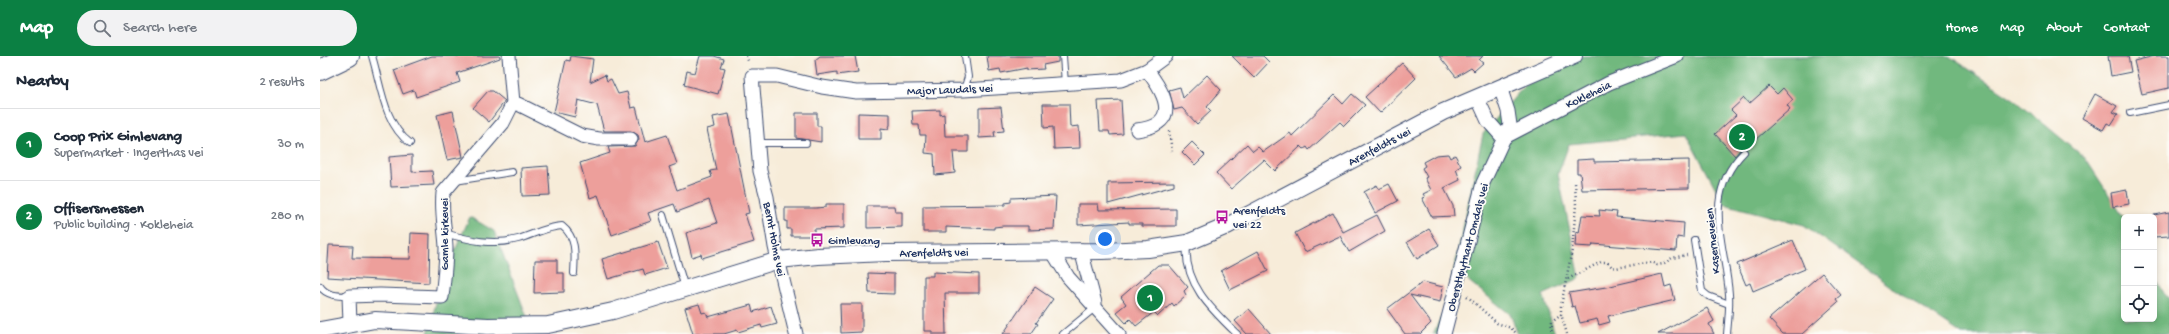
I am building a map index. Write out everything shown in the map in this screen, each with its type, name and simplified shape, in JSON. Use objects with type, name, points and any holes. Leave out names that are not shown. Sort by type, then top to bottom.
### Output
[{"type":"main road","points":[[320,70],[349,56]]},
{"type":"street","points":[[509,56],[513,103],[518,104],[582,136],[599,139],[631,139]]},
{"type":"street","name":"Major Laudals vei","points":[[752,76],[777,76],[822,87],[856,92],[964,90],[1121,80],[1147,70],[1166,56]]},
{"type":"street","name":"Arenfeldts vei","points":[[320,330],[350,323],[395,320],[481,326],[548,325],[614,311],[779,260],[818,256],[886,253],[1148,249],[1187,243],[1227,226],[1443,112],[1574,56]]},
{"type":"street","name":"Kokleheia","points":[[1503,138],[1590,92],[1677,56]]},
{"type":"street","points":[[1137,130],[1158,123],[1163,118],[1165,109],[1163,95],[1147,70]]},
{"type":"street","name":"Bernt Holms vei","points":[[752,76],[759,143],[760,171],[767,198],[775,247],[796,334]]},
{"type":"street","name":"Oberstløytnant Omdals vei","points":[[1444,334],[1483,183],[1510,125],[1508,111],[1500,87]]},
{"type":"street","points":[[1477,97],[1488,121],[1503,138]]},
{"type":"street","name":"Gamle kirkevei","points":[[349,296],[409,295],[442,297],[445,264],[442,207],[443,193],[503,123],[513,103]]},
{"type":"street","points":[[1081,250],[1090,289],[1096,307]]},
{"type":"street","points":[[1052,251],[1068,276],[1119,334]]},
{"type":"street","points":[[349,296],[350,323]]},
{"type":"lane","points":[[372,56],[394,126],[401,136],[410,143]]},
{"type":"lane","points":[[964,90],[968,78],[965,56]]},
{"type":"lane","points":[[1063,56],[1065,84]]},
{"type":"lane","points":[[2130,113],[2169,105]]},
{"type":"lane","points":[[759,143],[806,143]]},
{"type":"lane","name":"Kaserneveien","points":[[1727,334],[1729,304],[1718,215],[1720,194],[1726,174],[1744,152]]},
{"type":"lane","points":[[452,182],[512,172]]},
{"type":"lane","points":[[663,215],[685,290]]},
{"type":"lane","points":[[444,234],[490,243],[519,239],[546,228],[562,226],[571,233],[574,244],[574,273]]},
{"type":"lane","points":[[1694,240],[1702,291],[1708,296],[1729,304]]},
{"type":"lane","points":[[1187,243],[1186,253],[1195,285],[1204,300],[1237,334]]},
{"type":"lane","name":"Gamle kirkevei","points":[[320,286],[322,290],[335,296],[349,296]]},
{"type":"lane","points":[[1063,334],[1096,307]]},
{"type":"path","points":[[1567,334],[1561,314],[1576,205],[1575,182]]},
{"type":"path","points":[[1567,279],[1601,262],[1607,262],[1612,267],[1616,268],[1651,262],[1657,265],[1663,264],[1672,258],[1696,254]]},
{"type":"path","points":[[1456,285],[1474,304],[1497,323],[1511,328],[1517,334]]},
{"type":"path","points":[[1551,334],[1552,321],[1561,314]]},
{"type":"green space","points":[[1583,56],[1949,56],[2015,100],[2085,158],[2121,214],[2121,322],[2157,322],[2157,280],[2165,295],[2169,297],[2169,334],[1962,334],[1900,293],[1804,225],[1724,204],[1686,133],[1569,144],[1558,174],[1580,278],[1543,295],[1555,334],[1517,334],[1511,315],[1460,274],[1444,334],[1433,334],[1446,307],[1483,134],[1525,85]]},
{"type":"green space","points":[[470,217],[494,231],[527,317],[542,334],[428,334],[442,279]]},
{"type":"building","points":[[432,56],[500,56],[500,58],[457,73],[460,82],[416,97],[414,90],[403,94],[394,70]]},
{"type":"building","points":[[571,56],[593,59],[590,82],[605,75],[607,81],[611,79],[618,94],[627,92],[631,108],[636,107],[645,142],[667,135],[677,164],[669,167],[677,190],[712,177],[710,171],[716,170],[707,129],[715,127],[713,117],[729,114],[749,213],[745,214],[754,242],[702,258],[701,254],[692,257],[686,233],[717,223],[709,200],[677,212],[674,204],[648,213],[651,221],[612,235],[598,195],[590,198],[580,163],[610,153],[608,147],[635,146],[639,139],[638,135],[631,131],[604,131],[597,105],[578,100],[575,117],[554,112],[566,60],[570,61]]},
{"type":"building","points":[[700,56],[714,56],[724,59],[721,67],[725,68],[718,94],[684,85],[687,71],[695,73]]},
{"type":"building","points":[[820,56],[855,56],[858,72],[837,75],[837,72],[817,75],[815,60]]},
{"type":"building","points":[[987,56],[1058,56],[1058,62],[1043,65],[1044,69],[1027,70],[1027,68],[1001,73],[1000,69],[989,71]]},
{"type":"building","points":[[1232,56],[1263,56],[1269,62],[1254,78]]},
{"type":"building","points":[[1439,56],[1483,56],[1479,60],[1483,63],[1474,71],[1471,68],[1456,77]]},
{"type":"building","points":[[2108,56],[2128,56],[2131,72],[2111,76]]},
{"type":"building","points":[[2155,56],[2169,56],[2169,88],[2142,94],[2134,61]]},
{"type":"building","points":[[1402,63],[1416,78],[1380,113],[1365,97]]},
{"type":"building","points":[[1207,75],[1221,90],[1207,107],[1211,111],[1197,124],[1182,108],[1174,110],[1169,90],[1180,87],[1183,98]]},
{"type":"building","points":[[1769,86],[1777,94],[1783,88],[1793,100],[1787,105],[1790,109],[1746,148],[1741,149],[1735,156],[1715,134],[1736,115],[1731,110],[1744,98],[1749,104]]},
{"type":"building","points":[[488,91],[493,91],[505,101],[489,122],[473,108]]},
{"type":"building","points":[[1352,94],[1365,105],[1344,126],[1340,122],[1309,150],[1307,147],[1304,149],[1301,146],[1275,171],[1264,160],[1231,189],[1216,173],[1247,144],[1253,151],[1258,147],[1263,152],[1290,133],[1292,136],[1334,95],[1343,104]]},
{"type":"building","points":[[2095,94],[2117,106],[2113,112],[2118,114],[2111,125],[2107,123],[2103,130],[2082,118]]},
{"type":"building","points":[[1121,100],[1123,134],[1110,135],[1109,131],[1100,131],[1098,101]]},
{"type":"building","points":[[1043,104],[1069,104],[1070,127],[1079,126],[1080,148],[1054,149],[1053,127],[1044,128]]},
{"type":"building","points":[[1001,107],[1004,131],[994,132],[995,137],[979,138],[979,108]]},
{"type":"building","points":[[940,110],[940,115],[944,114],[945,136],[968,136],[968,152],[953,152],[955,173],[935,175],[934,154],[925,153],[926,135],[920,135],[919,125],[913,125],[912,111]]},
{"type":"building","points":[[453,111],[463,157],[447,160],[437,115]]},
{"type":"building","points":[[796,113],[817,113],[817,126],[821,126],[821,142],[796,138]]},
{"type":"building","points":[[858,113],[890,114],[890,125],[888,129],[881,128],[881,139],[858,139]]},
{"type":"building","points":[[1192,142],[1205,155],[1195,165],[1182,152]]},
{"type":"building","points":[[1448,154],[1450,158],[1455,155],[1461,166],[1456,169],[1460,180],[1444,188],[1453,206],[1454,216],[1432,217],[1422,198],[1425,197],[1423,194],[1431,190],[1425,178],[1427,177],[1422,168],[1425,166],[1423,162],[1436,155]]},
{"type":"building","points":[[412,155],[412,172],[432,171],[434,185],[391,187],[389,157]]},
{"type":"building","points":[[1594,159],[1594,162],[1689,160],[1689,188],[1582,190],[1580,173],[1577,173],[1577,160]]},
{"type":"building","points":[[548,166],[550,195],[522,196],[521,168]]},
{"type":"building","points":[[1174,182],[1174,186],[1108,204],[1108,183]]},
{"type":"building","points":[[1389,184],[1398,201],[1375,213],[1364,192],[1377,185],[1379,189]]},
{"type":"building","points":[[2127,190],[2129,204],[2113,207],[2111,193]]},
{"type":"building","points":[[1056,196],[1054,229],[1028,230],[1028,226],[1003,226],[994,227],[994,229],[946,227],[946,232],[923,232],[923,206],[1005,205],[1005,203],[1011,202],[1011,198]]},
{"type":"building","points":[[826,204],[844,204],[844,228],[814,229],[814,236],[791,236],[791,229],[787,229],[787,221],[785,221],[785,208],[816,208],[826,207]]},
{"type":"building","points":[[1078,204],[1098,204],[1099,210],[1176,209],[1176,226],[1142,226],[1142,224],[1129,224],[1129,222],[1078,225]]},
{"type":"building","points":[[867,206],[894,206],[895,212],[902,212],[902,227],[867,228]]},
{"type":"building","points":[[1599,210],[1617,212],[1616,217],[1684,223],[1683,238],[1677,237],[1676,251],[1593,244],[1592,247],[1575,246],[1576,232],[1579,233],[1582,215],[1600,216]]},
{"type":"building","points":[[2169,212],[2169,236],[2157,237],[2157,214]]},
{"type":"building","points":[[1333,213],[1343,232],[1377,215],[1385,231],[1349,252],[1340,236],[1305,252],[1295,233]]},
{"type":"building","points":[[1429,229],[1439,245],[1417,259],[1407,242]]},
{"type":"building","points":[[411,233],[430,234],[429,283],[327,277],[329,245],[353,246],[352,258],[410,259]]},
{"type":"building","points":[[1793,240],[1805,269],[1753,291],[1750,283],[1746,285],[1737,264]]},
{"type":"building","points":[[658,242],[667,268],[645,275],[643,269],[608,279],[602,259]]},
{"type":"building","points":[[1258,251],[1268,271],[1230,290],[1221,271]]},
{"type":"building","points":[[535,260],[557,260],[557,273],[564,273],[564,292],[534,293]]},
{"type":"building","points":[[1158,265],[1169,265],[1188,287],[1184,291],[1186,295],[1174,306],[1172,303],[1158,316],[1154,312],[1136,326],[1130,319],[1126,323],[1116,312],[1126,304],[1121,297]]},
{"type":"building","points":[[933,272],[979,274],[979,293],[945,293],[946,334],[932,334],[932,331],[924,331],[924,276],[933,276]]},
{"type":"building","points":[[868,273],[894,274],[894,294],[869,293]]},
{"type":"building","points":[[1822,273],[1841,295],[1836,299],[1838,302],[1802,334],[1783,334],[1769,319]]},
{"type":"building","points":[[1662,274],[1665,287],[1671,285],[1675,300],[1608,316],[1610,322],[1599,325],[1597,319],[1580,323],[1575,306],[1572,307],[1569,293],[1606,287]]},
{"type":"building","points":[[1423,282],[1443,287],[1440,302],[1410,295],[1431,323],[1420,334],[1405,334],[1387,309]]},
{"type":"building","points":[[1035,287],[1053,299],[1036,323],[1038,324],[1031,334],[1003,334]]},
{"type":"building","points":[[699,304],[702,313],[706,312],[708,317],[751,305],[753,312],[771,306],[777,324],[762,328],[761,325],[738,332],[737,330],[724,334],[693,334],[685,308]]},
{"type":"building","points":[[840,304],[862,304],[862,332],[841,333]]},
{"type":"building","points":[[1707,308],[1714,321],[1709,324],[1714,334],[1658,334]]},
{"type":"building","points":[[1249,309],[1271,334],[1247,334],[1235,321]]},
{"type":"place","name":"Offisersmessen","points":[[1742,137]]},
{"type":"place","name":"Arenfeldts vei 22","points":[[1222,217]]},
{"type":"place","name":"Gimlevang","points":[[817,240]]},
{"type":"place","name":"Coop Prix Gimlevang","points":[[1150,298]]}]
